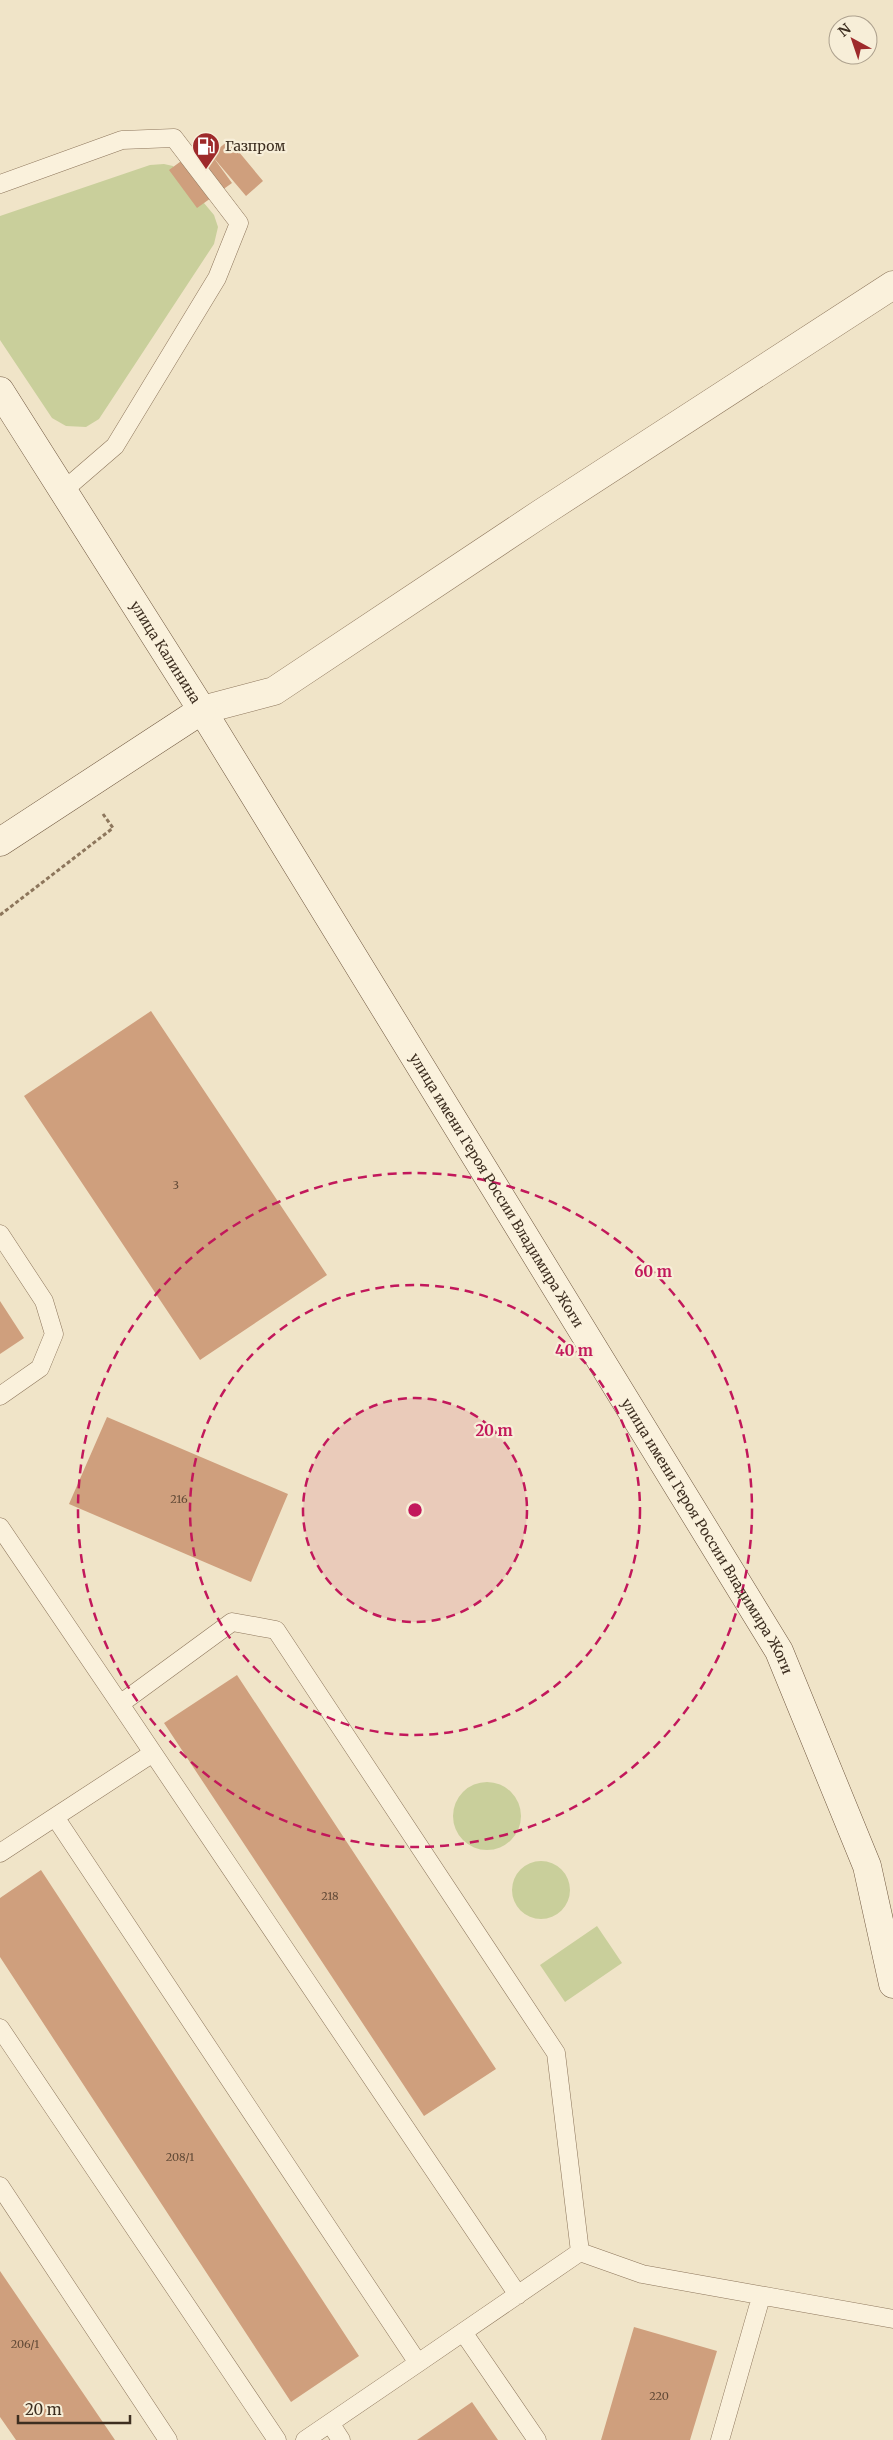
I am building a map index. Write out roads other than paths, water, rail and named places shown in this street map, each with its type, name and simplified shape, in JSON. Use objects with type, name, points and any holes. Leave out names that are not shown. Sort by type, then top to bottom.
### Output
[{"type":"main road","points":[[202,710],[274,691],[540,514],[893,285]]},
{"type":"main road","name":"улица Калинина","points":[[0,391],[202,710],[0,842]]},
{"type":"main road","name":"улица имени Героя России Владимира Жоги","points":[[202,710],[779,1651],[867,1866],[893,1984]]},
{"type":"lane","points":[[0,184],[122,140],[174,138],[239,223],[218,278],[114,446],[64,490]]},
{"type":"lane","points":[[0,1234],[44,1300],[54,1334],[40,1368],[0,1396]]},
{"type":"lane","points":[[0,1527],[518,2294]]},
{"type":"lane","points":[[120,1704],[232,1622],[276,1630],[556,2053],[580,2252]]},
{"type":"lane","points":[[0,1853],[153,1753]]},
{"type":"lane","points":[[55,1817],[418,2363]]},
{"type":"lane","points":[[0,2028],[277,2440]]},
{"type":"lane","points":[[0,2186],[168,2440]]},
{"type":"lane","points":[[305,2440],[580,2252]]},
{"type":"lane","points":[[580,2252],[642,2274],[893,2319]]},
{"type":"lane","points":[[720,2440],[761,2296]]},
{"type":"lane","points":[[463,2332],[536,2440]]},
{"type":"lane","points":[[330,2423],[341,2440]]},
{"type":"place","name":"Газпром","points":[[206,170]]}]
